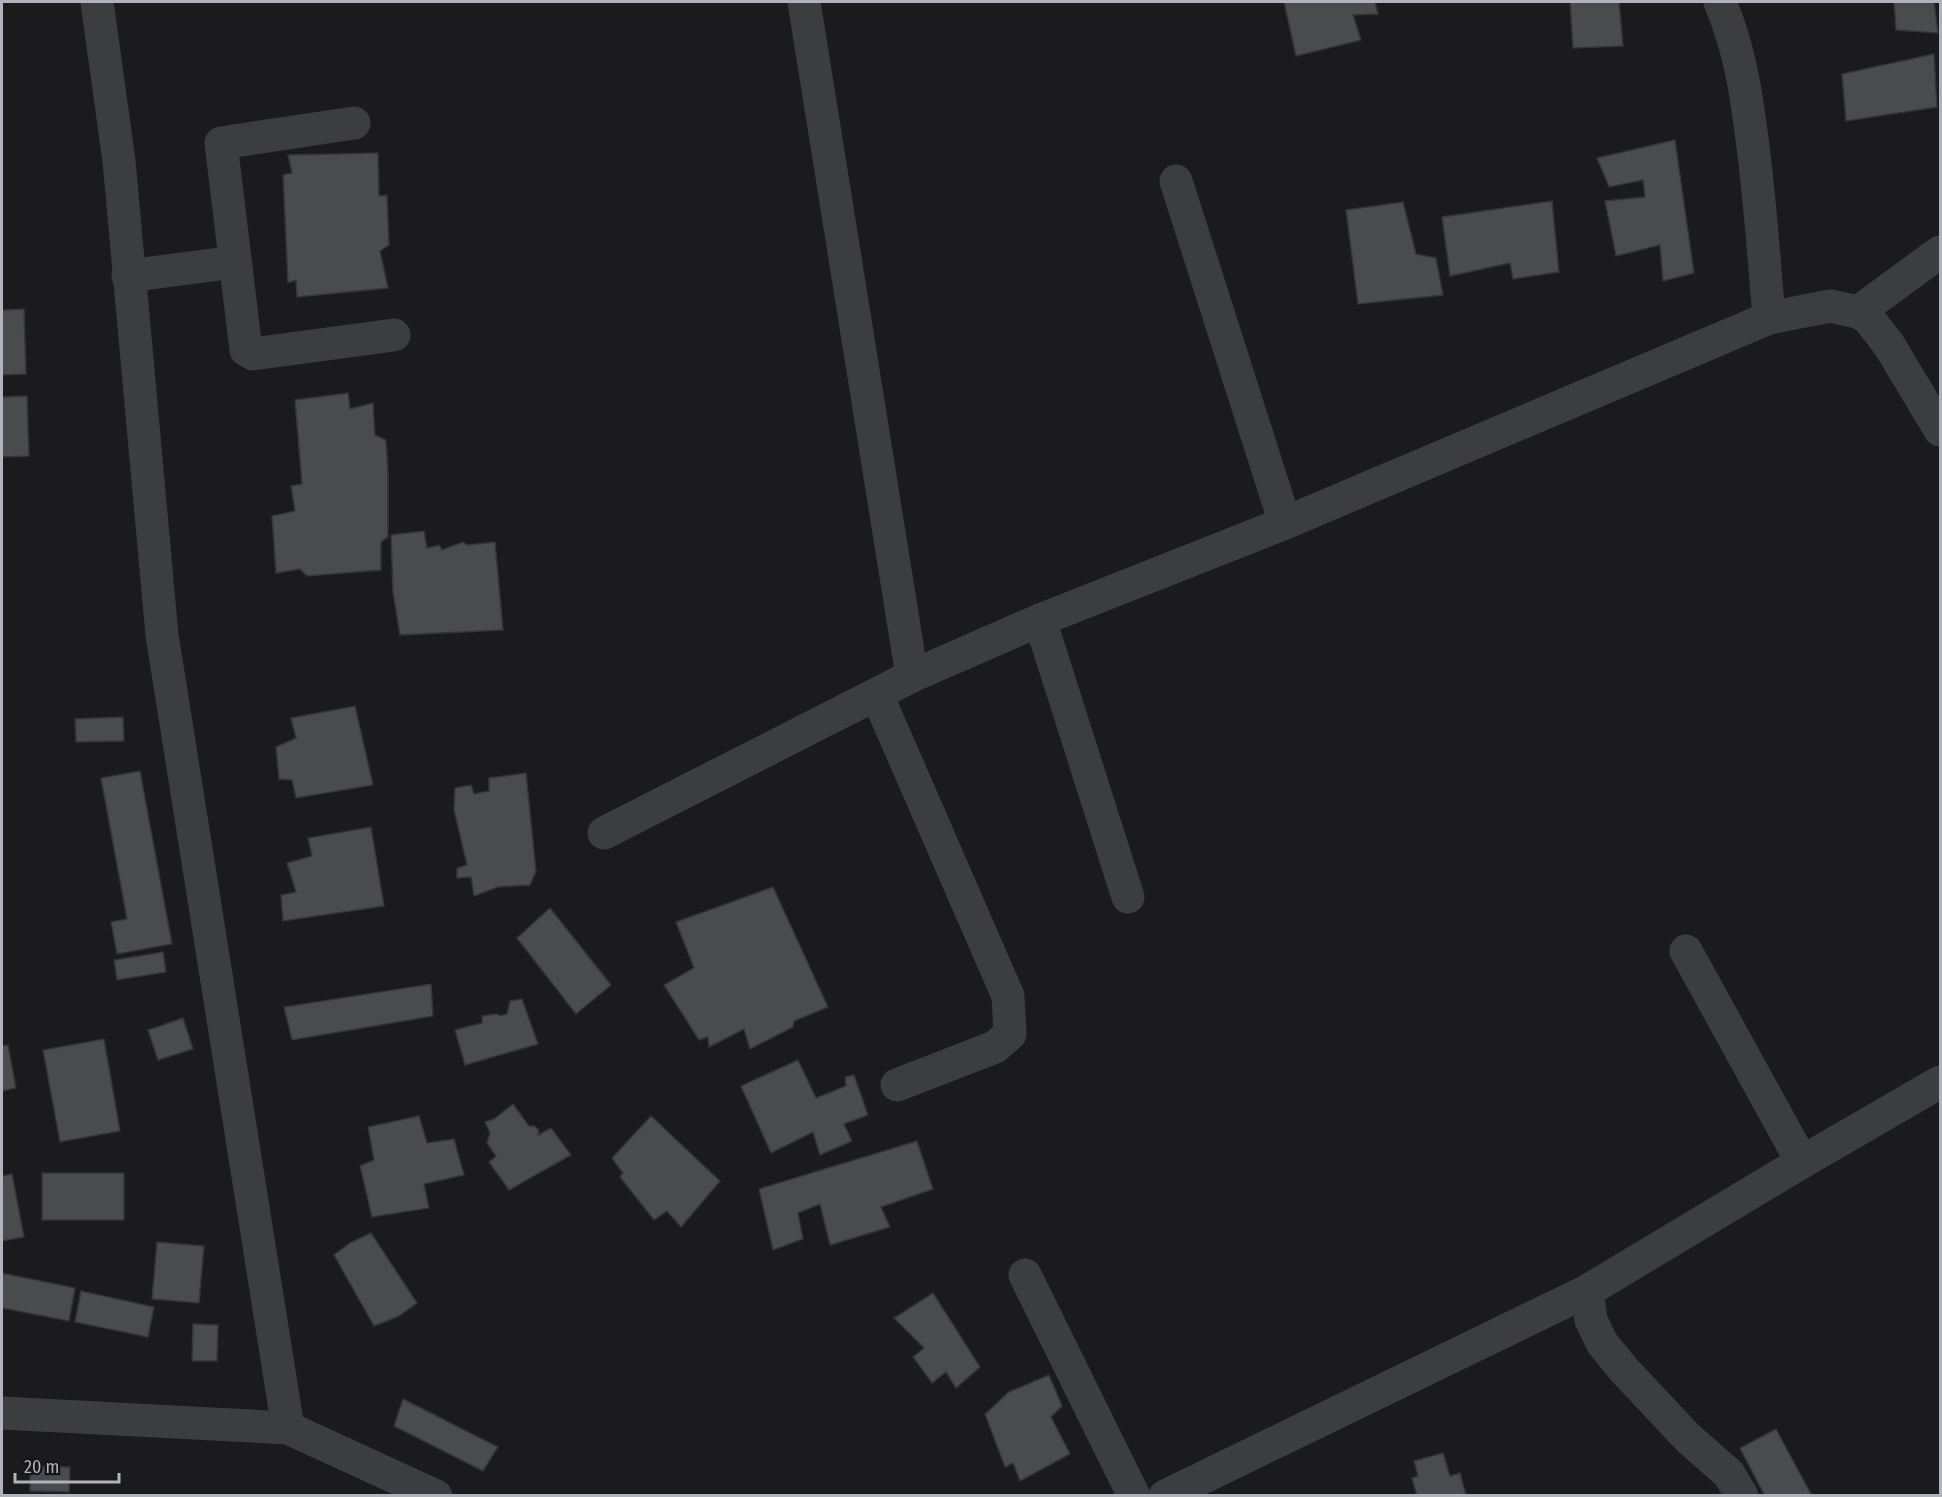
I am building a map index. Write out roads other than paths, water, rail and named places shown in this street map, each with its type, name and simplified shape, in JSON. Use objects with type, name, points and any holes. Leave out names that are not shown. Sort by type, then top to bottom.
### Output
[{"type":"street","points":[[97,2],[118,161],[162,635],[288,1428]]},
{"type":"street","points":[[804,2],[912,676]]},
{"type":"street","points":[[1720,2],[1741,63],[1758,181],[1769,318]]},
{"type":"street","points":[[354,123],[221,143],[246,350],[254,354],[394,335]]},
{"type":"street","points":[[1176,181],[1285,523]]},
{"type":"street","points":[[1858,312],[1941,252]]},
{"type":"street","points":[[128,276],[235,262]]},
{"type":"street","points":[[604,833],[912,676],[1040,620],[1285,523],[1769,318],[1830,306],[1858,312],[1868,318],[1889,345],[1941,430]]},
{"type":"street","points":[[1040,620],[1128,897]]},
{"type":"street","points":[[877,695],[1008,996],[1010,1034],[994,1047],[897,1085]]},
{"type":"street","points":[[1686,951],[1802,1162]]},
{"type":"street","points":[[1165,1496],[1587,1291],[1941,1082]]},
{"type":"street","points":[[1025,1275],[1134,1496]]},
{"type":"street","points":[[1587,1291],[1591,1320],[1602,1342],[1625,1371],[1688,1438],[1729,1474],[1742,1496]]},
{"type":"street","points":[[2,1413],[288,1428],[436,1496]]}]
